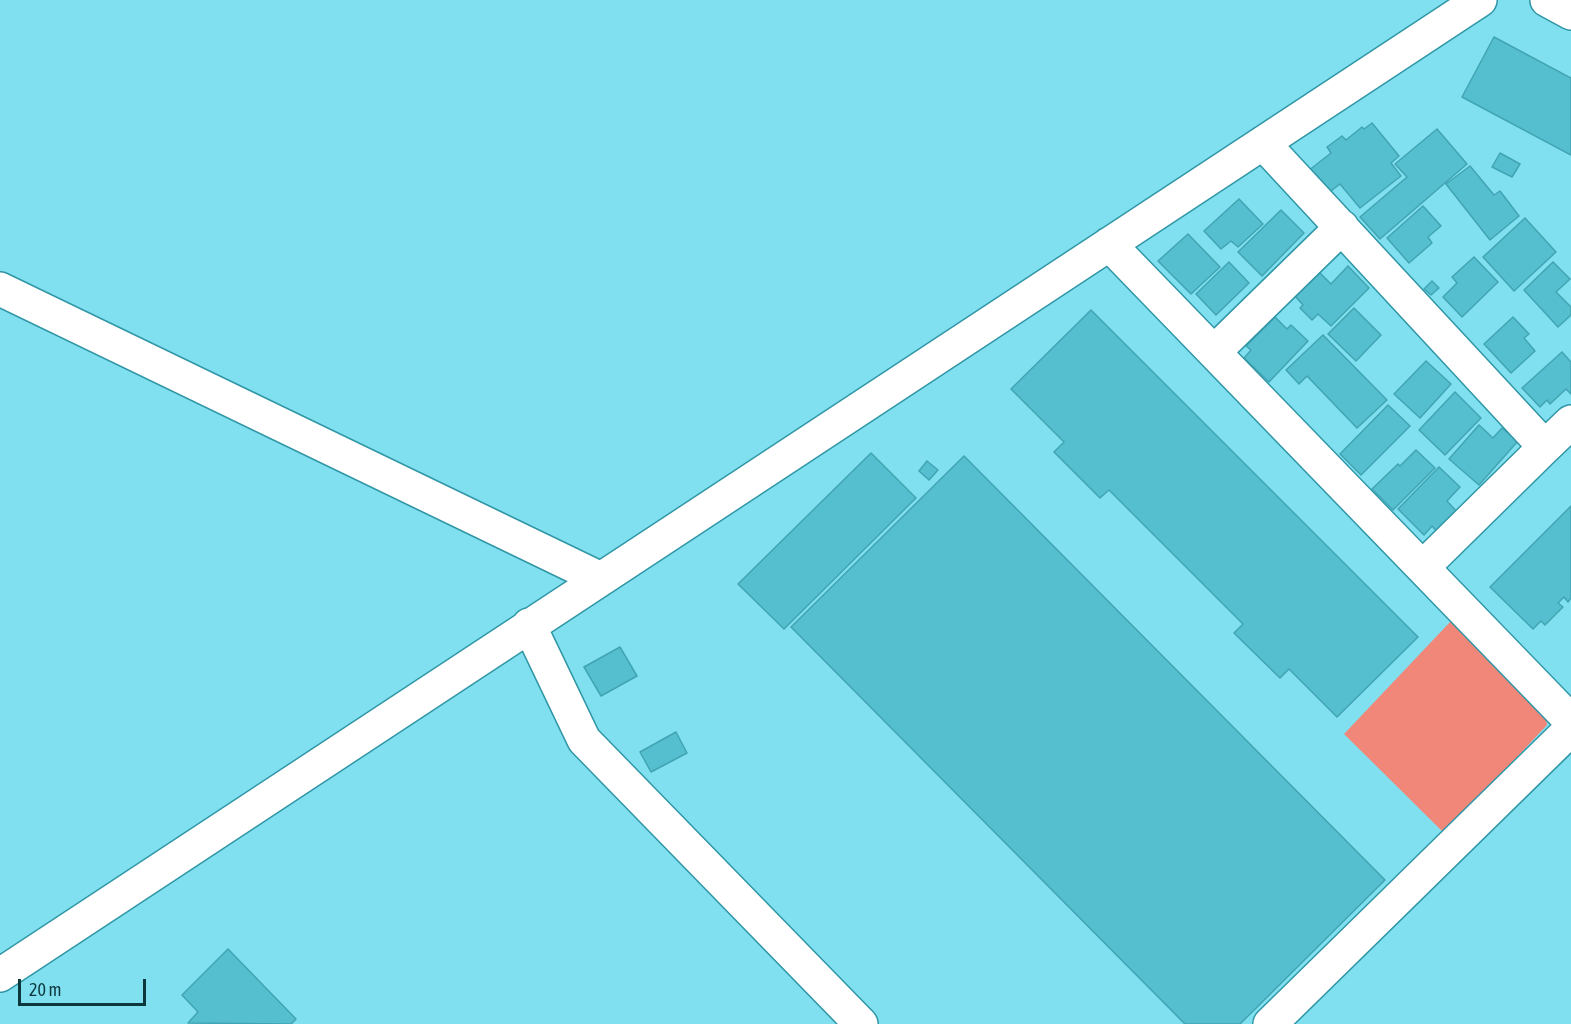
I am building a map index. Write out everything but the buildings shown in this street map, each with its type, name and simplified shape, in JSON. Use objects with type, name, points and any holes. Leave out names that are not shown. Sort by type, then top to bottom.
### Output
[{"type":"street","points":[[0,975],[1480,0]]},
{"type":"street","points":[[1547,0],[1571,13]]},
{"type":"street","points":[[1263,143],[1545,447]]},
{"type":"street","points":[[1214,352],[1342,227]]},
{"type":"street","points":[[1109,244],[1571,721]]},
{"type":"street","points":[[0,289],[601,579]]},
{"type":"street","points":[[1423,567],[1571,422]]},
{"type":"street","points":[[529,625],[584,740],[861,1024]]},
{"type":"street","points":[[1270,1024],[1571,729]]},
{"type":"shaded area","points":[[1451,621],[1546,715],[1547,725],[1445,834],[1344,734]]}]
